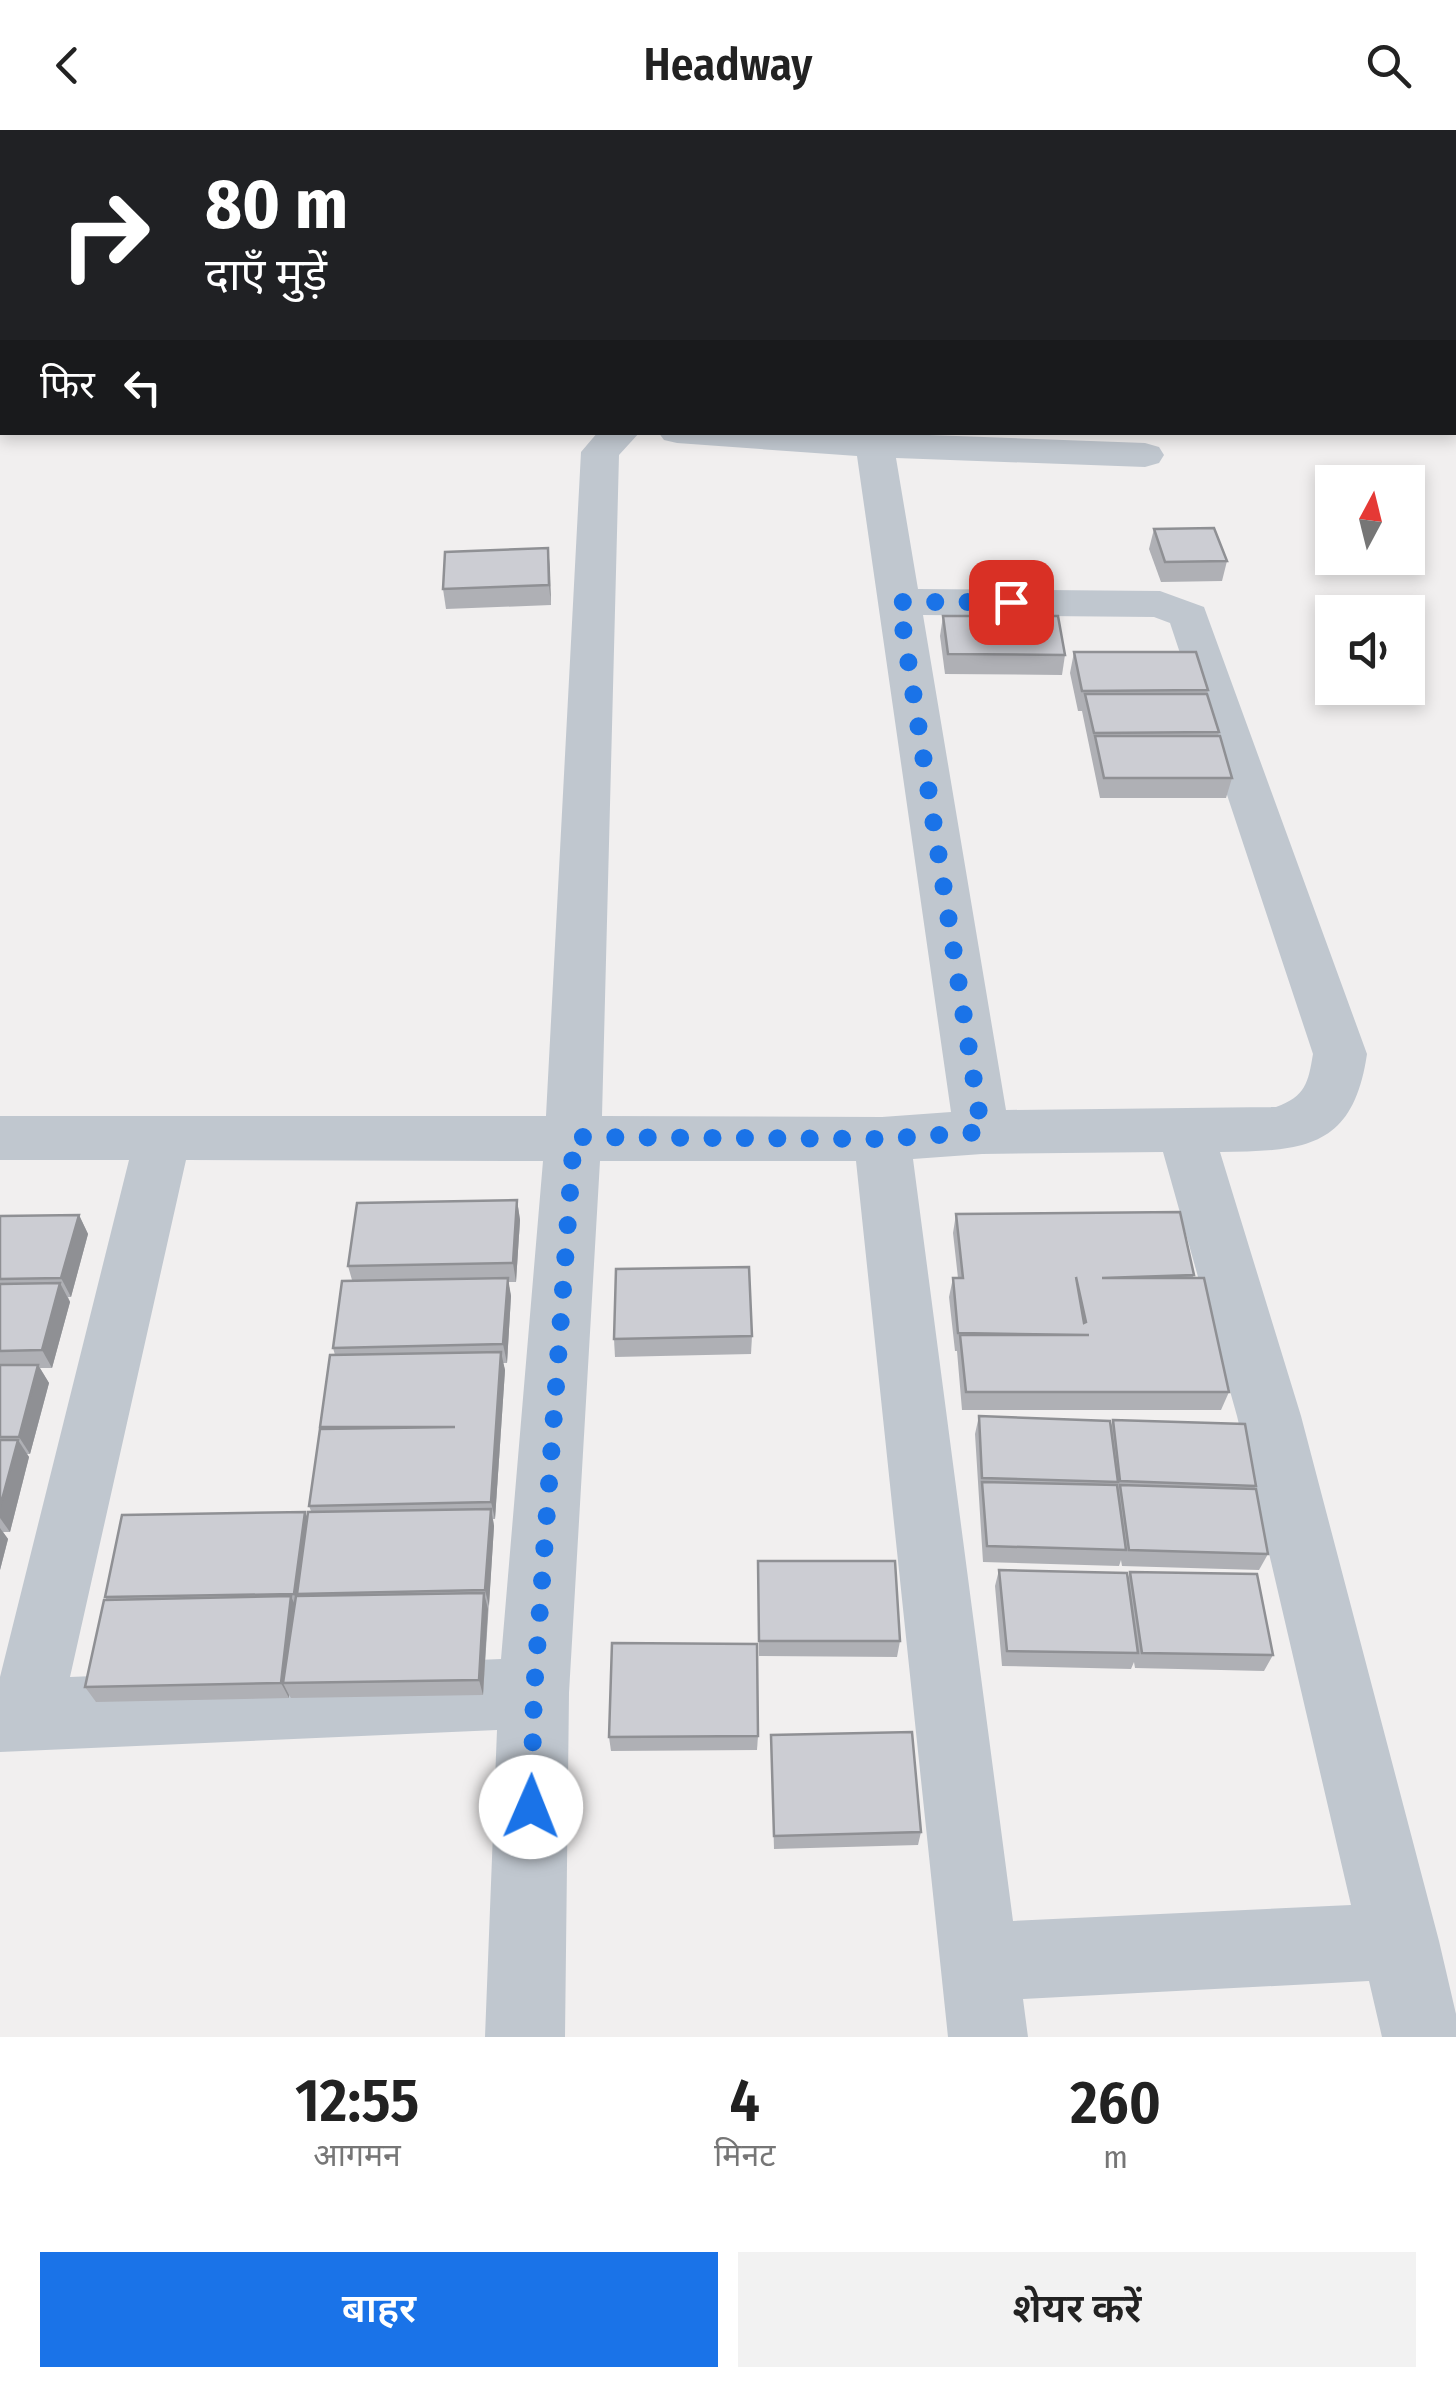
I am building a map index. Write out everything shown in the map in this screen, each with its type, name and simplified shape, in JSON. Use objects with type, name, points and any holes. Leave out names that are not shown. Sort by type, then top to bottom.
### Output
[{"type":"street","points":[[525,2037],[534,1692],[574,1137],[600,452],[618,435]]},
{"type":"street","points":[[719,435],[875,446],[1145,455]]},
{"type":"street","points":[[875,446],[982,1132]]},
{"type":"street","points":[[0,1138],[882,1139],[982,1132],[1186,1133],[1277,1128],[1318,1115],[1333,1098],[1340,1054],[1189,616],[1160,604],[899,602]]},
{"type":"street","points":[[1186,1133],[1269,1416],[1422,2037]]},
{"type":"street","points":[[882,1139],[988,2037]]},
{"type":"street","points":[[162,1140],[13,1716],[534,1692]]},
{"type":"street","points":[[980,1962],[1400,1942]]},
{"type":"building","points":[[1214,528],[1227,561],[1165,562],[1154,529]]},
{"type":"building","points":[[548,548],[549,585],[443,589],[445,552]]},
{"type":"building","points":[[943,616],[1058,616],[1065,655],[948,654]]},
{"type":"building","points":[[1074,652],[1196,652],[1208,690],[1082,691]]},
{"type":"building","points":[[1085,694],[1207,694],[1219,732],[1094,733]]},
{"type":"building","points":[[1095,736],[1220,736],[1232,778],[1104,778]]},
{"type":"building","points":[[517,1200],[513,1263],[348,1266],[357,1203]]},
{"type":"building","points":[[1180,1212],[1194,1275],[1102,1278],[1204,1278],[1229,1392],[966,1392],[960,1335],[1089,1335],[958,1333],[953,1278],[963,1278],[956,1214]]},
{"type":"building","points":[[79,1215],[61,1278],[0,1279],[0,1216]]},
{"type":"building","points":[[749,1267],[752,1336],[614,1339],[616,1269]]},
{"type":"building","points":[[508,1278],[503,1344],[333,1348],[342,1281]]},
{"type":"building","points":[[60,1283],[42,1350],[0,1351],[0,1284]]},
{"type":"building","points":[[501,1352],[491,1502],[309,1506],[320,1429],[455,1427],[320,1427],[330,1355]]},
{"type":"building","points":[[0,1365],[38,1365],[19,1437],[0,1437]]},
{"type":"building","points":[[979,1416],[1110,1421],[1118,1482],[982,1478]]},
{"type":"building","points":[[1113,1420],[1245,1424],[1256,1486],[1120,1481]]},
{"type":"building","points":[[0,1440],[18,1440],[0,1507]]},
{"type":"building","points":[[982,1482],[1117,1485],[1126,1550],[987,1546]]},
{"type":"building","points":[[1120,1485],[1256,1489],[1268,1554],[1129,1550]]},
{"type":"building","points":[[491,1509],[485,1590],[297,1594],[308,1512]]},
{"type":"building","points":[[305,1512],[294,1594],[105,1597],[122,1515]]},
{"type":"building","points":[[758,1561],[895,1561],[900,1641],[759,1641]]},
{"type":"building","points":[[999,1570],[1127,1573],[1138,1653],[1007,1651]]},
{"type":"building","points":[[1130,1572],[1257,1574],[1273,1655],[1142,1653]]},
{"type":"building","points":[[484,1593],[479,1680],[283,1683],[296,1596]]},
{"type":"building","points":[[291,1596],[281,1683],[85,1687],[104,1600]]},
{"type":"building","points":[[612,1643],[757,1644],[758,1736],[609,1737]]},
{"type":"building","points":[[912,1732],[921,1832],[774,1836],[771,1735]]},
{"type":"route","points":[[531,1807],[534,1692],[574,1137],[882,1139],[982,1132],[899,602],[1011,602]]}]
